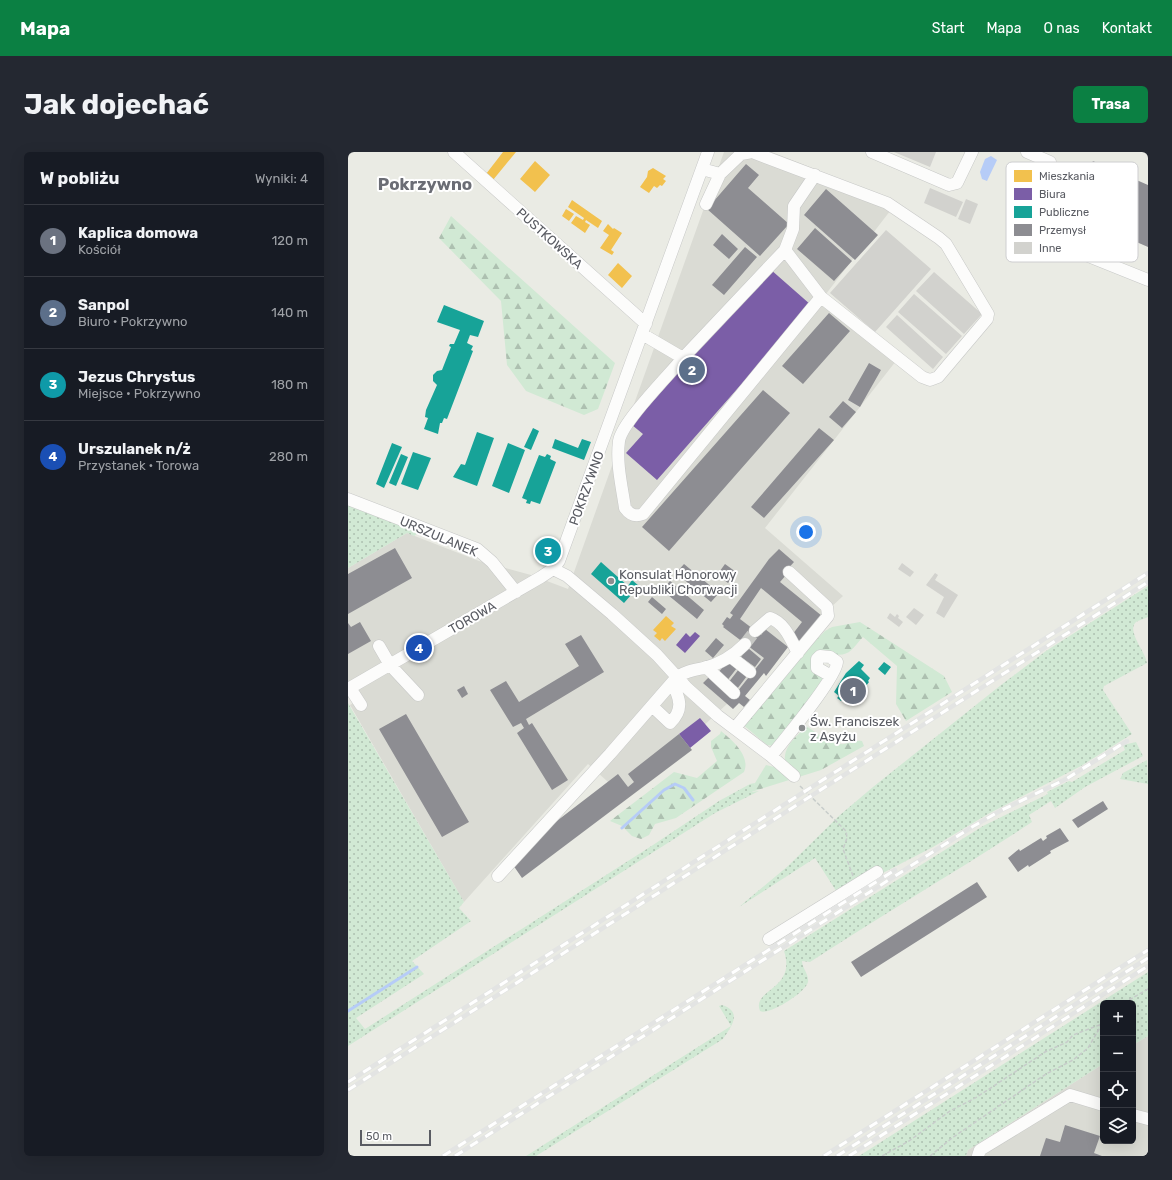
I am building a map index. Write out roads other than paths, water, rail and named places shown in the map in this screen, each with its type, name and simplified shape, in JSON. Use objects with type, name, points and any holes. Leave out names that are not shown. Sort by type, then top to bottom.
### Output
[{"type":"street","name":"PUSTKOWSKA","points":[[454,152],[644,329],[683,358]]},
{"type":"street","name":"POKRZYWNO","points":[[553,569],[562,556],[708,152]]},
{"type":"street","points":[[706,204],[720,174],[741,154],[746,152],[752,152],[887,203],[940,238],[946,244],[988,314],[987,319],[938,377],[930,380],[922,376],[821,297],[784,250]]},
{"type":"street","points":[[872,152],[949,185],[954,185],[957,183],[972,152]]},
{"type":"street","points":[[1028,152],[1053,157]]},
{"type":"street","points":[[702,169],[720,174]]},
{"type":"street","points":[[815,175],[794,206],[792,236],[784,250],[683,358],[632,419],[619,440],[618,457],[625,508],[629,514],[636,516],[643,514],[821,297]]},
{"type":"street","points":[[1103,262],[1148,280]]},
{"type":"street","name":"URSZULANEK","points":[[348,499],[476,549],[492,562],[516,592]]},
{"type":"street","points":[[553,569],[567,576],[658,655],[674,680],[679,704],[678,716],[670,723],[652,706]]},
{"type":"street","name":"TOROWA","points":[[349,689],[553,569]]},
{"type":"street","points":[[735,728],[828,616],[829,612],[827,607],[789,572]]},
{"type":"street","points":[[755,631],[770,618],[775,620],[785,629],[798,653]]},
{"type":"street","points":[[498,876],[674,680],[688,671],[706,667],[731,657],[745,644]]},
{"type":"street","points":[[379,646],[390,664],[418,695]]},
{"type":"street","points":[[731,657],[750,672]]},
{"type":"street","points":[[706,667],[734,692]]},
{"type":"street","points":[[771,756],[793,730],[831,676]]},
{"type":"street","points":[[674,680],[771,756],[795,779]]},
{"type":"street","points":[[349,689],[360,705]]},
{"type":"street","points":[[769,939],[876,872]]},
{"type":"street","points":[[978,1156],[980,1150],[1070,1095],[1100,1104]]},
{"type":"street","points":[[1136,1116],[1148,1119]]},
{"type":"water","points":[[991,156],[997,160],[987,181],[982,179],[980,172],[985,159]]},
{"type":"waterway","points":[[622,828],[664,790],[675,784],[684,788],[693,800]]},
{"type":"waterway","points":[[348,1011],[417,967]]},
{"type":"tunnel","points":[[745,644],[755,631]]},
{"type":"railway","points":[[348,1082],[1148,573]]},
{"type":"railway","points":[[348,1090],[1148,582]]},
{"type":"railway","points":[[455,1156],[972,827],[1000,811],[1066,779],[1127,741]]},
{"type":"railway","points":[[443,1156],[895,870]]},
{"type":"railway","points":[[824,1156],[1148,950]]},
{"type":"railway","points":[[837,1156],[1148,958]]},
{"type":"railway","points":[[849,1156],[1148,966]]},
{"type":"place","name":"Sanpol","points":[[692,370]]},
{"type":"place","name":"Jezus Chrystus","points":[[548,551]]},
{"type":"place","name":"Konsulat Honorowy Republiki Chorwacji","points":[[611,581]]},
{"type":"place","name":"Urszulanek n/ż","points":[[419,648]]},
{"type":"place","name":"Kaplica domowa","points":[[853,691]]},
{"type":"place","name":"Św. Franciszek z Asyżu","points":[[802,728]]},
{"type":"district","name":"Pokrzywno","points":[[425,184]]}]
